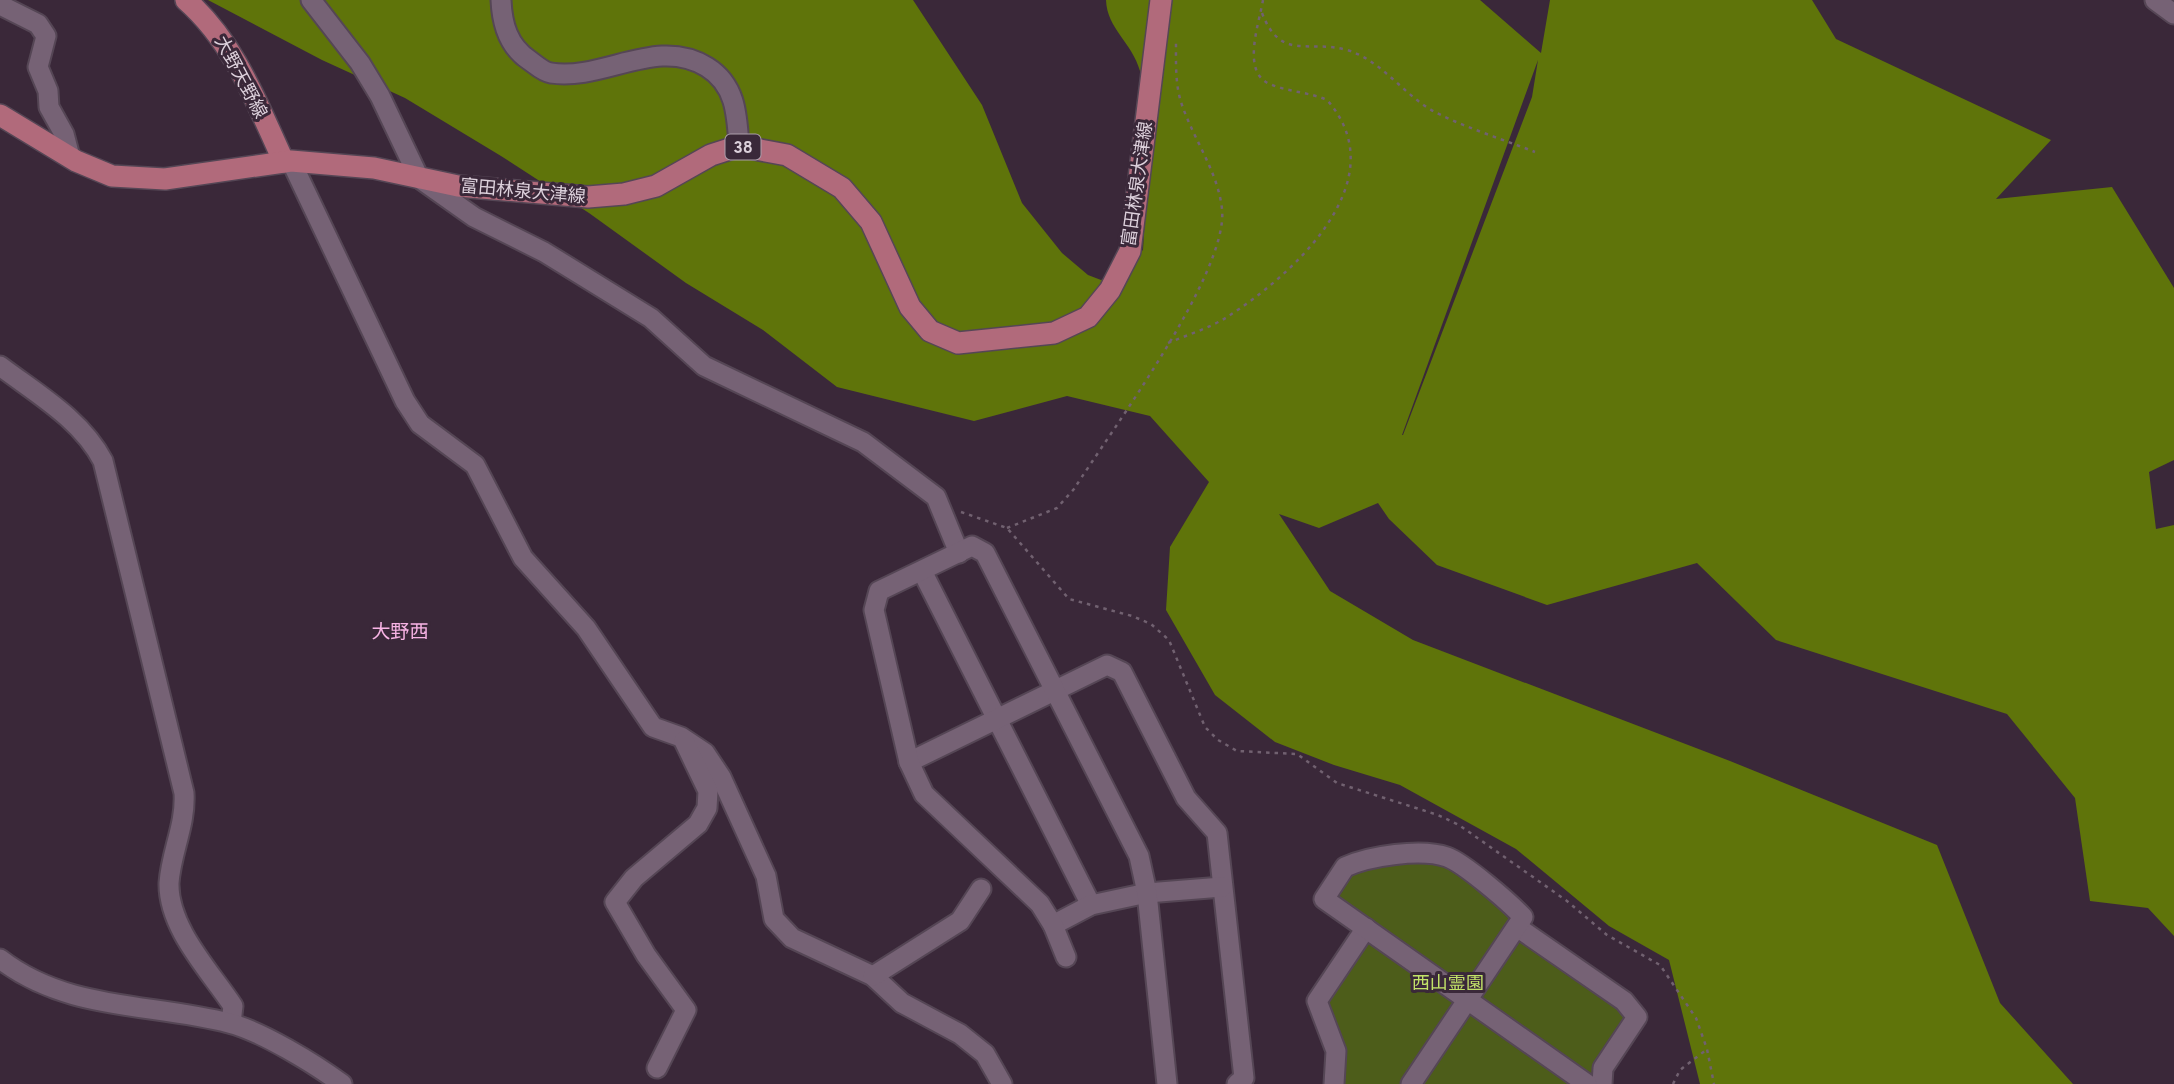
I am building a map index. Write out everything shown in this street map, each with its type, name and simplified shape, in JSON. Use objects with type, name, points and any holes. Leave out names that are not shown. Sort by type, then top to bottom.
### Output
[{"type":"main road","name":"大野天野線","points":[[186,0],[208,19],[227,45],[287,161]]},
{"type":"main road","name":"富田林泉大津線","points":[[0,115],[70,157],[112,176],[165,179],[287,161],[374,168],[458,186],[588,197],[624,194],[656,186],[711,155],[739,146],[787,155],[842,188],[871,222],[910,307],[930,331],[958,343],[1055,333],[1088,317],[1111,290],[1130,251],[1161,0]]},
{"type":"street","points":[[311,0],[360,62],[380,96],[419,178],[474,217],[544,252],[651,318],[704,366],[863,442],[936,497],[959,553]]},
{"type":"street","points":[[501,0],[502,25],[520,54],[548,73],[582,74],[655,55],[691,57],[716,72],[733,96],[739,146]]},
{"type":"street","points":[[2155,0],[2174,14]]},
{"type":"street","points":[[0,5],[38,24],[46,36],[38,67],[48,91],[49,107],[64,134],[70,157]]},
{"type":"street","points":[[287,161],[405,401],[420,424],[475,465],[523,558],[586,628],[653,727],[681,737],[705,753],[721,777],[766,876],[774,919],[792,938],[873,976],[902,1003],[960,1034],[985,1054],[1002,1084]]},
{"type":"street","points":[[0,366],[79,426],[93,442],[103,461],[184,793],[185,813],[169,883],[174,918],[233,1006],[231,1023]]},
{"type":"street","points":[[1066,957],[1054,925],[1040,904],[924,794],[909,762],[874,610],[879,591],[971,546],[985,553],[1139,856],[1147,893],[1167,1084]]},
{"type":"street","points":[[922,571],[1091,905]]},
{"type":"street","points":[[909,762],[997,722],[1107,665],[1122,672],[1186,798],[1217,833],[1244,1078],[1237,1084]]},
{"type":"street","points":[[657,1068],[686,1010],[646,955],[615,902],[634,878],[698,824],[707,808],[708,791],[681,737]]},
{"type":"street","points":[[1411,1084],[1467,1001],[1517,927],[1523,917],[1448,857],[1388,855],[1345,867],[1324,899],[1467,1001],[1587,1084]]},
{"type":"street","points":[[1054,925],[1091,905],[1147,893],[1222,887]]},
{"type":"street","points":[[873,976],[960,921],[981,888]]},
{"type":"street","points":[[1517,927],[1623,1001],[1637,1017],[1602,1068],[1602,1084]]},
{"type":"street","points":[[1334,1084],[1336,1051],[1317,1001],[1366,928]]},
{"type":"street","points":[[0,959],[20,975],[83,999],[231,1023],[314,1063],[342,1084]]},
{"type":"path","points":[[1168,343],[1226,318],[1292,268],[1313,247],[1351,177],[1350,142],[1340,115],[1320,97],[1261,79],[1253,65],[1263,0]]},
{"type":"path","points":[[1261,10],[1270,33],[1289,45],[1344,49],[1365,57],[1435,112],[1535,152]]},
{"type":"path","points":[[1007,528],[1057,508],[1074,489],[1196,299],[1219,242],[1223,212],[1219,191],[1181,103],[1176,41]]},
{"type":"path","points":[[936,497],[965,514],[1007,528],[1069,599],[1132,616],[1151,624],[1169,640],[1205,727],[1217,740],[1237,751],[1297,754],[1338,783],[1438,815],[1459,825],[1567,901],[1607,935],[1660,965],[1696,1018],[1707,1049],[1714,1084]]},
{"type":"path","points":[[1673,1084],[1680,1070],[1707,1049]]},
{"type":"green space","points":[[208,0],[913,0],[982,105],[1022,203],[1062,253],[1088,275],[1101,280],[1118,272],[1143,250],[1146,182],[1146,131],[1141,76],[1136,61],[1115,28],[1107,10],[1106,0],[1480,0],[1541,53],[1550,0],[1812,0],[1836,39],[2051,140],[1996,199],[2112,187],[2174,288],[2174,460],[2149,472],[2156,529],[2174,525],[2174,936],[2148,908],[2090,901],[2075,798],[2007,714],[1776,640],[1697,563],[1547,605],[1437,565],[1389,519],[1378,503],[1319,528],[1279,514],[1330,591],[1413,640],[1730,761],[1937,845],[2000,1003],[2073,1084],[1700,1084],[1669,960],[1609,926],[1516,849],[1400,785],[1334,765],[1275,742],[1215,695],[1166,610],[1170,547],[1209,482],[1150,416],[1067,396],[974,421],[837,387],[763,330],[686,283],[589,213],[501,156],[405,98],[322,60]],"holes":[[[1538,60],[1532,97],[1403,435],[1402,435]]]},
{"type":"green space","name":"西山霊園","points":[[1448,851],[1524,909],[1531,923],[1633,997],[1598,1084],[1333,1084],[1332,1052],[1311,1002],[1362,930],[1319,899],[1347,862]]},
{"type":"district","name":"大野西","points":[[400,631]]}]
